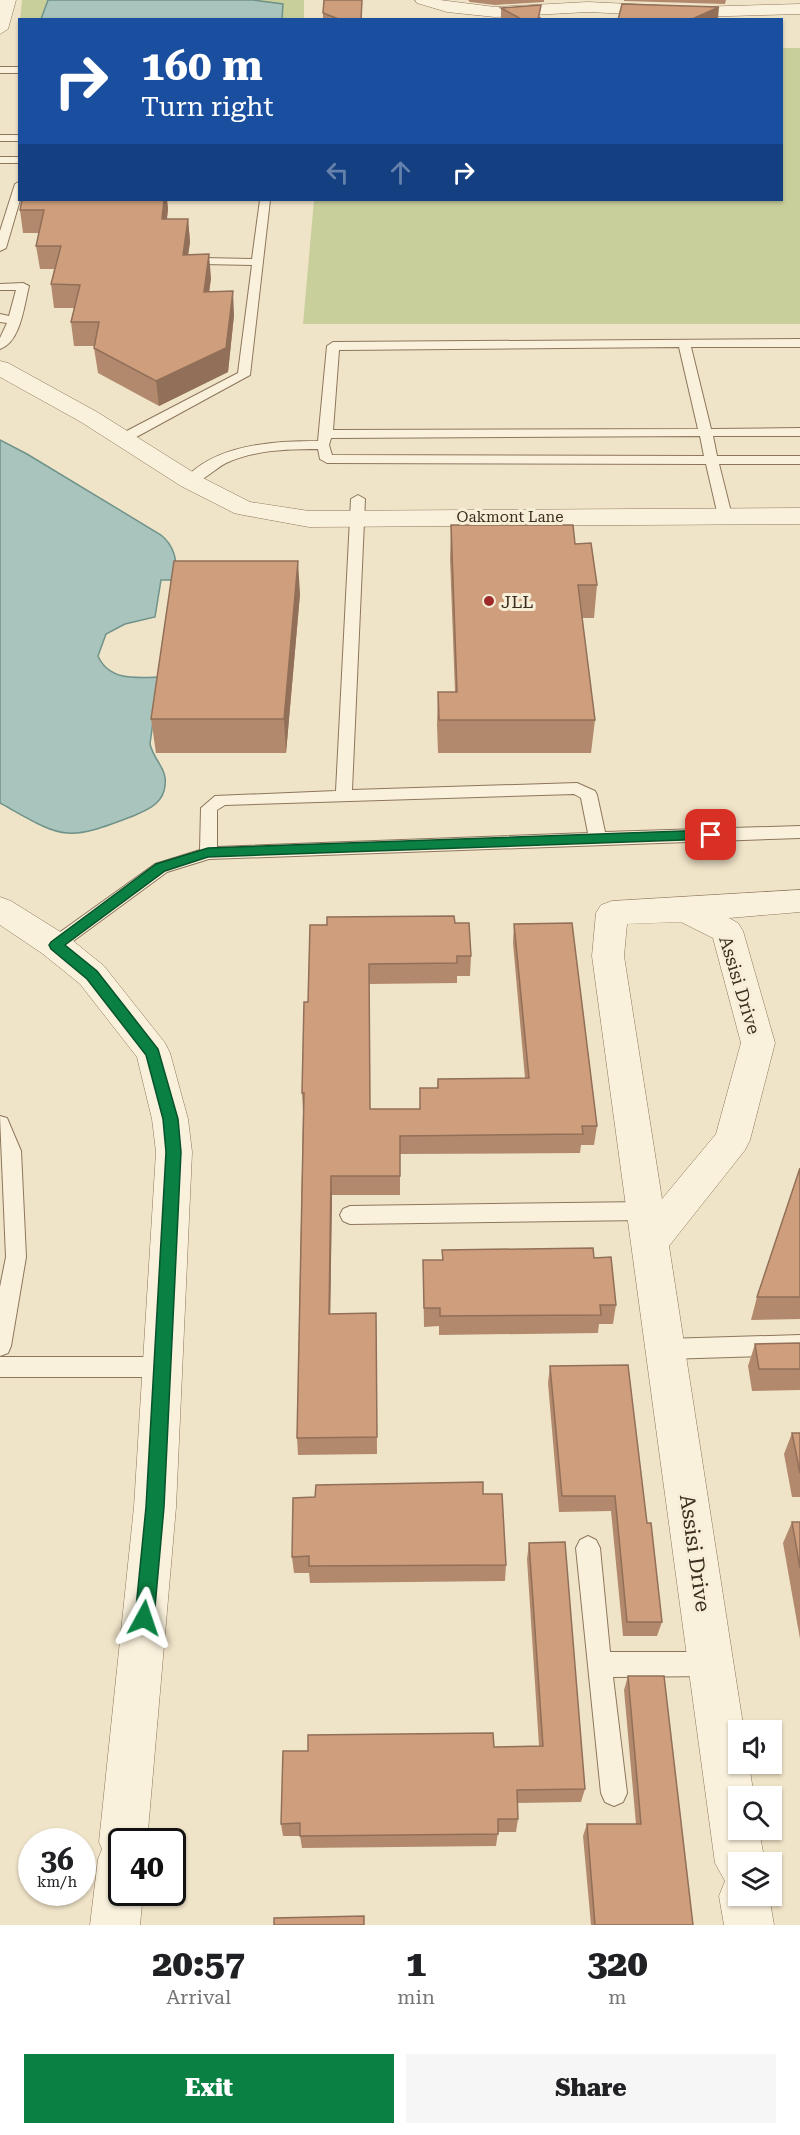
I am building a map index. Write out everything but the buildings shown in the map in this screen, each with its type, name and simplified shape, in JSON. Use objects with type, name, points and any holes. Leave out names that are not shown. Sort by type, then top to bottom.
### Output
[{"type":"street","points":[[0,29],[8,0]]},
{"type":"street","points":[[428,2],[495,12],[588,4],[694,12],[774,5],[800,9]]},
{"type":"street","name":"Oakmont Lane","points":[[0,368],[124,438],[190,482],[243,508],[269,514],[309,519],[356,509],[723,507],[800,498]]},
{"type":"street","name":"Oakmont Lane","points":[[723,507],[800,516]]},
{"type":"street","points":[[685,910],[800,901]]},
{"type":"street","points":[[0,909],[55,945],[92,975],[153,1053],[170,1119],[174,1152],[155,1507],[124,1828]]},
{"type":"street","name":"Assisi Drive","points":[[648,1227],[732,1140],[758,1043],[727,931],[685,910],[612,913],[608,957],[738,1852]]},
{"type":"street","points":[[115,1925],[117,1906]]},
{"type":"street","points":[[745,1906],[748,1925]]},
{"type":"lane","points":[[0,70],[18,70]]},
{"type":"lane","points":[[0,138],[18,138]]},
{"type":"lane","points":[[0,160],[18,160]]},
{"type":"lane","points":[[0,248],[18,190]]},
{"type":"lane","points":[[124,438],[244,375],[265,201]]},
{"type":"lane","points":[[204,261],[257,262]]},
{"type":"lane","points":[[0,287],[23,286],[9,337],[0,345]]},
{"type":"lane","points":[[0,318],[14,321]]},
{"type":"lane","points":[[684,343],[723,507]]},
{"type":"lane","points":[[800,343],[333,345],[324,439],[327,459],[800,460]]},
{"type":"lane","points":[[190,482],[210,465],[244,451],[324,439],[800,432]]},
{"type":"lane","points":[[344,796],[356,509]]},
{"type":"lane","points":[[208,853],[209,808],[221,800],[577,788],[589,795],[598,838]]},
{"type":"lane","points":[[55,945],[161,868],[208,853],[800,832]]},
{"type":"lane","points":[[0,1124],[11,1151],[16,1257],[0,1346]]},
{"type":"lane","points":[[350,1215],[648,1227]]},
{"type":"lane","points":[[665,1349],[800,1345]]},
{"type":"lane","points":[[0,1367],[163,1367]]},
{"type":"lane","points":[[588,1548],[614,1793]]},
{"type":"lane","points":[[599,1665],[711,1664]]},
{"type":"green space","points":[[22,0],[304,0],[304,18],[20,18]]},
{"type":"green space","points":[[783,48],[800,48],[800,324],[303,324],[314,201],[783,201]]},
{"type":"water","points":[[48,0],[253,0],[283,4],[282,18],[41,18]]},
{"type":"water","points":[[0,440],[161,535],[170,545],[177,567],[178,580],[161,580],[155,617],[125,624],[106,634],[98,656],[109,670],[116,674],[132,677],[159,677],[150,744],[165,777],[164,791],[156,804],[147,810],[92,830],[64,833],[52,830],[0,803]]},
{"type":"place","name":"JLL","points":[[489,601]]},
{"type":"route","points":[[144,1618],[155,1507],[163,1367],[174,1152],[170,1119],[153,1053],[92,975],[55,945],[161,868],[208,853],[711,835]]}]
